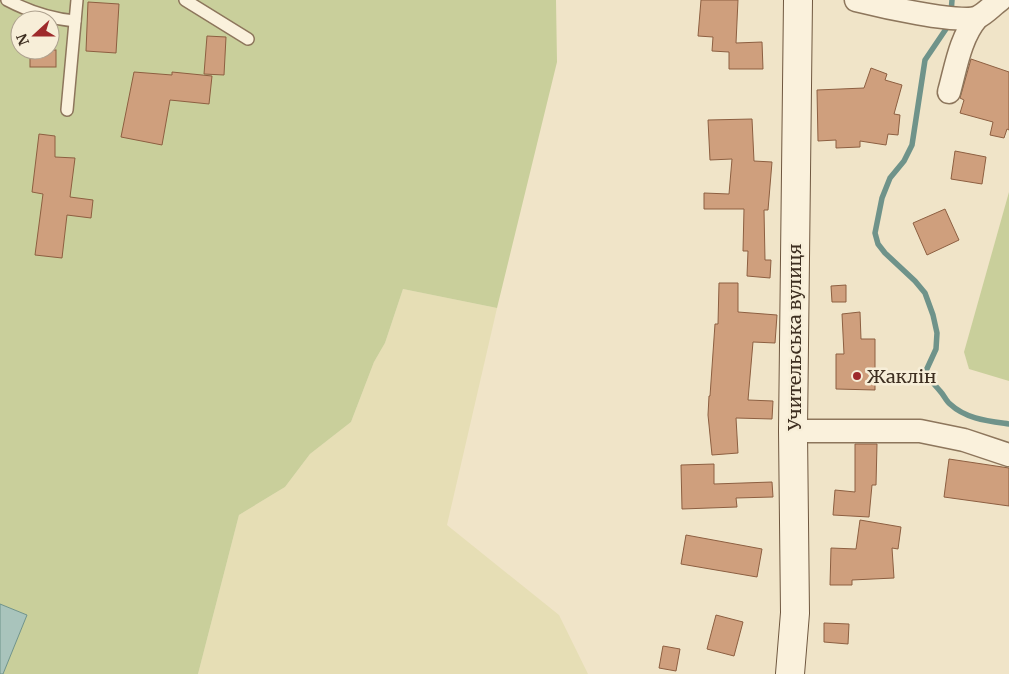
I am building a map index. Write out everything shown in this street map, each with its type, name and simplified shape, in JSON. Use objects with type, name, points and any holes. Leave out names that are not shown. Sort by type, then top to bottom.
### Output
[{"type":"main road","name":"Учительська вулиця","points":[[790,674],[795,614],[793,431],[798,0]]},
{"type":"street","points":[[856,0],[907,12],[960,17],[972,25],[964,39],[949,92]]},
{"type":"street","points":[[960,17],[1000,0]]},
{"type":"street","points":[[793,431],[920,431],[964,440],[1009,455]]},
{"type":"lane","points":[[8,0],[28,10],[56,19],[75,21]]},
{"type":"lane","points":[[67,110],[77,0]]},
{"type":"lane","points":[[185,0],[248,39]]},
{"type":"shaded area","points":[[403,289],[497,308],[447,525],[559,615],[588,674],[198,674],[239,515],[285,487],[310,454],[351,422],[374,362],[385,343]]},
{"type":"green space","points":[[0,0],[556,0],[557,62],[497,308],[403,289],[385,343],[374,362],[351,422],[310,454],[285,487],[239,515],[198,674],[3,674],[27,615],[0,604]]},
{"type":"green space","points":[[1009,192],[1009,381],[969,369],[964,352]]},
{"type":"water","points":[[0,604],[27,615],[3,674],[0,674]]},
{"type":"building","points":[[701,0],[738,0],[736,43],[762,42],[763,69],[729,69],[729,52],[712,51],[713,37],[698,36]]},
{"type":"building","points":[[88,2],[119,4],[116,53],[86,51]]},
{"type":"building","points":[[207,36],[226,37],[224,75],[204,74]]},
{"type":"building","points":[[971,59],[1009,72],[1009,130],[1007,129],[1004,138],[990,135],[993,122],[960,113],[964,100],[960,98]]},
{"type":"building","points":[[30,60],[56,60],[56,67],[30,67]]},
{"type":"building","points":[[871,68],[887,74],[885,80],[902,85],[894,114],[900,115],[898,135],[888,134],[886,145],[860,141],[860,147],[836,148],[836,140],[818,141],[817,90],[864,88]]},
{"type":"building","points":[[134,72],[172,75],[172,72],[212,76],[209,104],[170,100],[162,145],[121,137]]},
{"type":"building","points":[[752,119],[754,161],[772,162],[768,210],[764,210],[765,260],[771,260],[770,278],[747,276],[748,251],[743,251],[744,209],[704,209],[704,193],[729,194],[732,159],[710,160],[708,120]]},
{"type":"building","points":[[39,134],[55,136],[55,157],[75,158],[70,197],[93,200],[91,218],[67,215],[62,258],[35,255],[43,194],[32,192]]},
{"type":"building","points":[[955,151],[986,157],[982,184],[951,179]]},
{"type":"building","points":[[945,209],[959,240],[927,255],[913,223]]},
{"type":"building","points":[[719,283],[738,283],[738,312],[777,315],[775,343],[753,342],[748,400],[773,401],[772,419],[736,418],[738,453],[712,455],[708,415],[715,324],[718,324]]},
{"type":"building","points":[[846,285],[846,302],[832,302],[831,286]]},
{"type":"building","points":[[860,312],[861,339],[875,339],[875,390],[836,389],[836,354],[844,354],[842,314]]},
{"type":"building","points":[[855,444],[877,444],[876,485],[872,485],[869,517],[833,515],[835,490],[855,492]]},
{"type":"building","points":[[949,459],[1009,468],[1009,506],[944,497]]},
{"type":"building","points":[[714,464],[714,484],[772,482],[773,497],[736,498],[737,507],[682,509],[681,465]]},
{"type":"building","points":[[860,520],[901,527],[898,549],[892,548],[894,578],[852,580],[852,585],[830,585],[831,548],[856,549]]},
{"type":"building","points":[[686,535],[762,549],[757,577],[681,564]]},
{"type":"building","points":[[716,615],[743,622],[734,656],[707,649]]},
{"type":"building","points":[[824,623],[849,624],[848,644],[824,642]]},
{"type":"building","points":[[663,646],[680,649],[676,671],[659,668]]},
{"type":"waterway","points":[[951,13],[952,0]]},
{"type":"waterway","points":[[949,22],[925,60],[912,145],[904,161],[890,178],[882,198],[875,233],[878,244],[885,253],[925,293],[933,315],[937,333],[936,349],[925,373],[956,409],[970,416],[1009,424]]},
{"type":"place","name":"Жаклін","points":[[857,376]]}]
